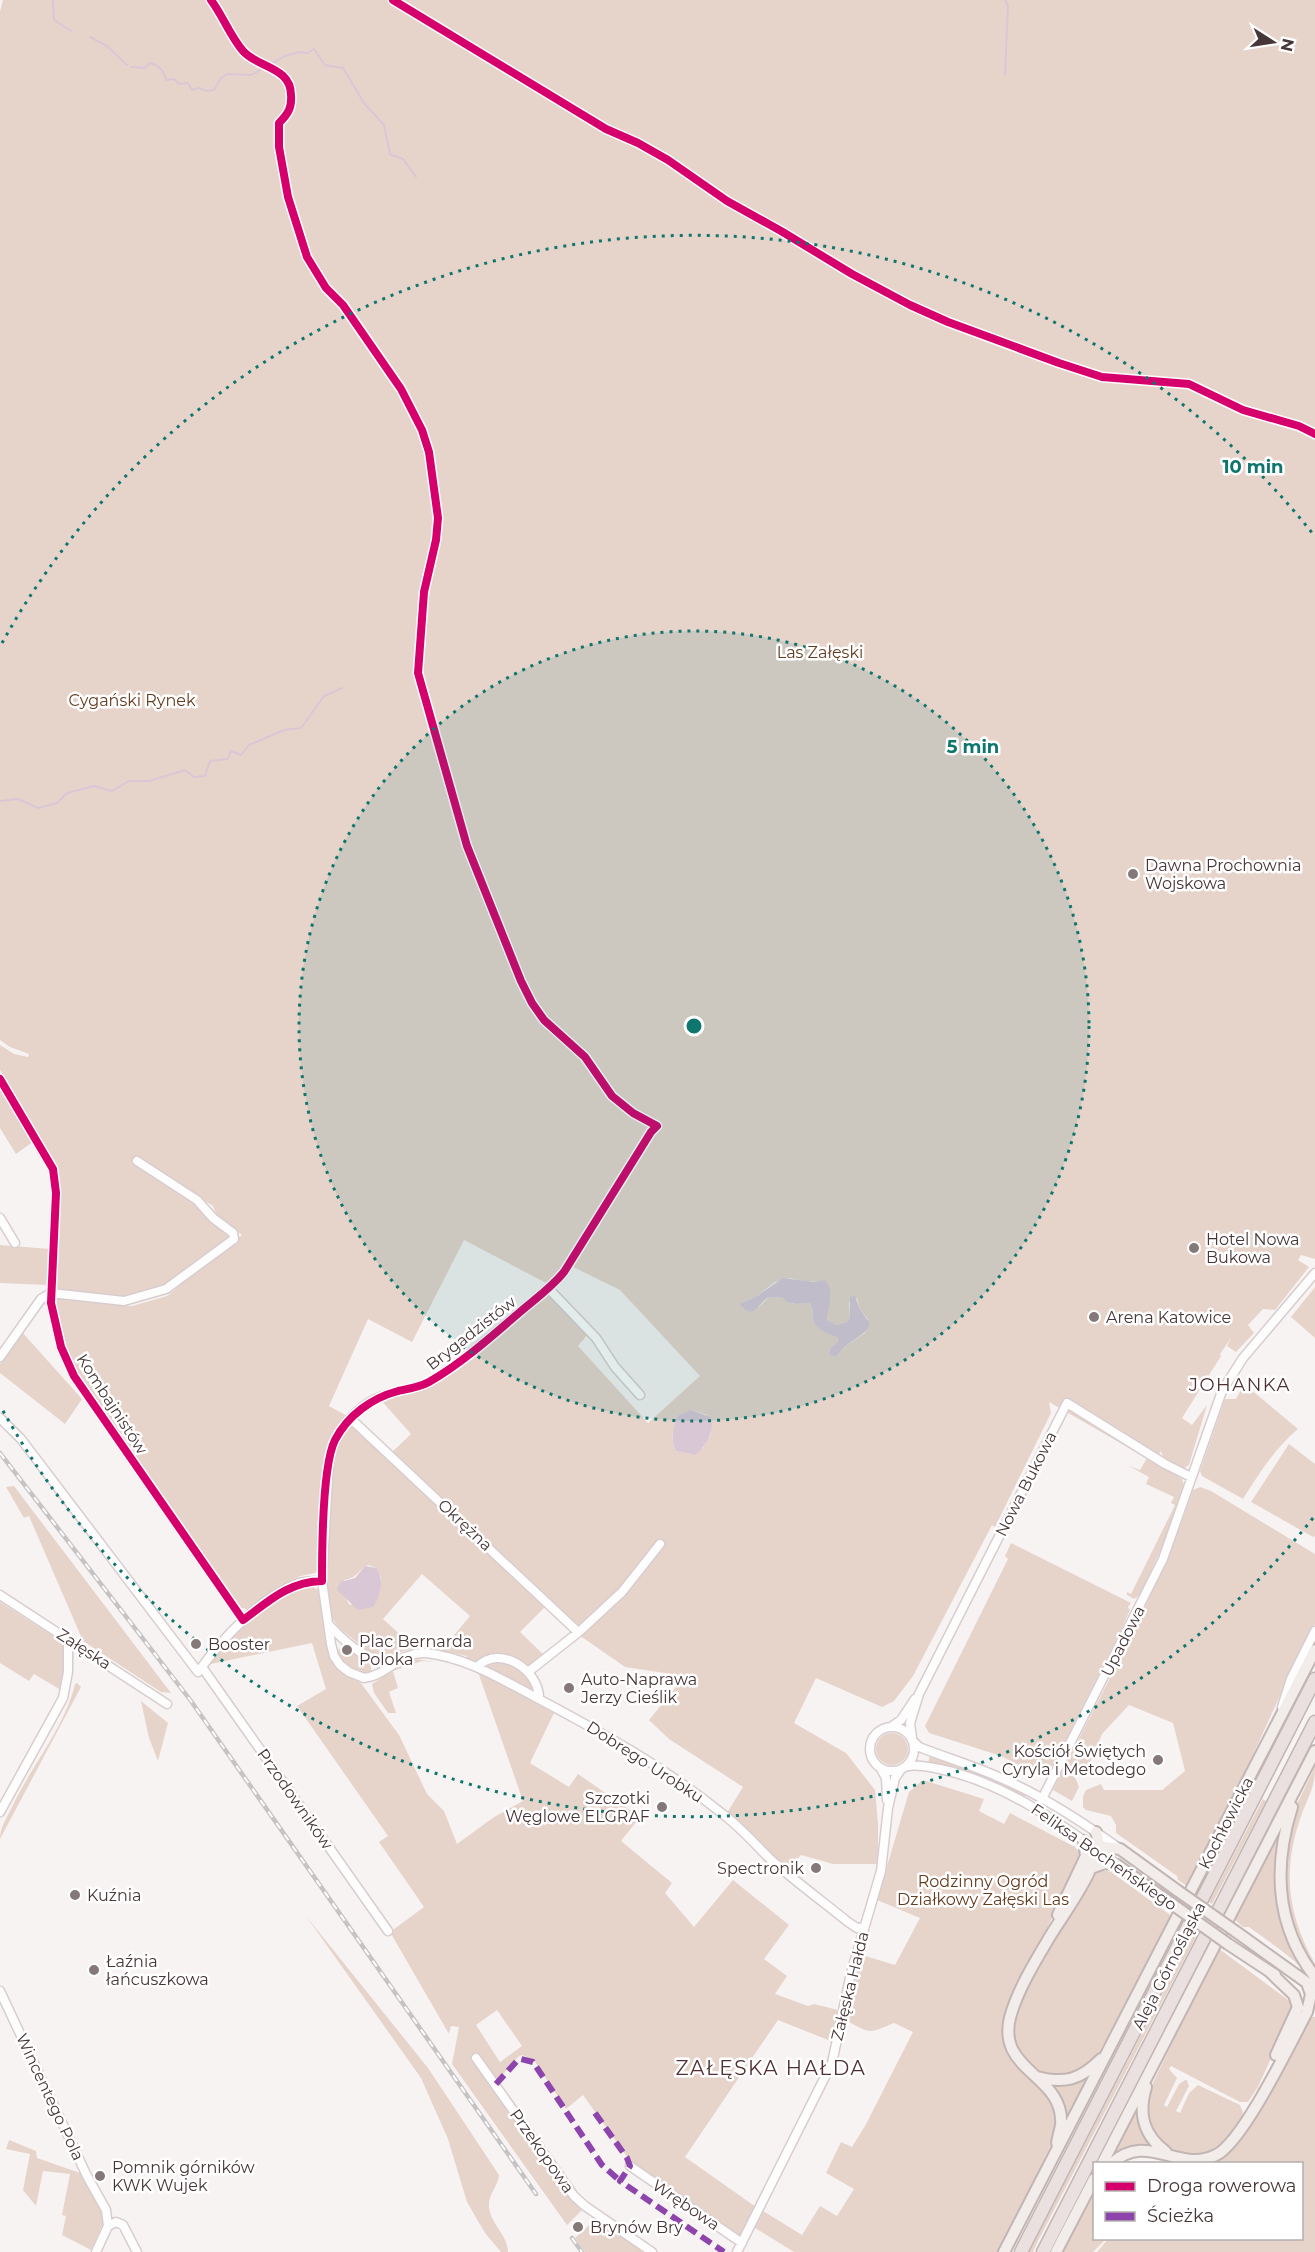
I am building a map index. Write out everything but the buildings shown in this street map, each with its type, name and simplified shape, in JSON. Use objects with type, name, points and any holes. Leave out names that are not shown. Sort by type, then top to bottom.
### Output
[{"type":"highway","points":[[1307,1695],[1315,1670]]},
{"type":"highway","name":"Aleja Górnośląska","points":[[1022,2252],[1315,1679]]},
{"type":"highway","name":"Aleja Górnośląska","points":[[1043,2252],[1315,1722]]},
{"type":"main road","name":"Kochłowicka","points":[[1004,2252],[1315,1650]]},
{"type":"main road","points":[[1103,2162],[1315,1751]]},
{"type":"main road","points":[[1112,2162],[1135,2150],[1143,2149],[1191,2160],[1216,2156],[1235,2139],[1243,2127],[1311,2011],[1312,1983],[1287,1925],[1279,1871],[1284,1833],[1301,1778]]},
{"type":"main road","points":[[1055,2155],[1061,2125],[1052,2095],[1016,2058],[1010,2045],[1008,2029],[1015,2003],[1049,1938],[1071,1905],[1091,1868],[1099,1844],[1096,1832]]},
{"type":"main road","points":[[1084,1841],[1086,1856]]},
{"type":"main road","points":[[1049,1938],[1063,1902],[1086,1856],[1104,1847],[1120,1849]]},
{"type":"main road","name":"Feliksa Bocheńskiego","points":[[1120,1849],[1312,1983]]},
{"type":"main road","points":[[1091,1868],[1105,1863],[1117,1865]]},
{"type":"main road","name":"Feliksa Bocheńskiego","points":[[1117,1865],[1313,2001]]},
{"type":"main road","points":[[1243,2127],[1298,2007],[1294,1995],[1270,1972]]},
{"type":"main road","points":[[1036,2076],[1058,2081],[1069,2080],[1089,2070],[1108,2053]]},
{"type":"main road","points":[[1154,2064],[1144,2096],[1142,2116],[1145,2129],[1151,2138],[1169,2154]]},
{"type":"main road","points":[[1056,2252],[1091,2188]]},
{"type":"street","name":"Kombajnistów","points":[[0,1079],[53,1169],[56,1193],[51,1293],[61,1347],[74,1376],[243,1620]]},
{"type":"street","name":"Brygadzistów","points":[[322,1581],[329,1461],[334,1441],[351,1419],[369,1402],[384,1395],[426,1384],[474,1352],[549,1289],[564,1272],[651,1132],[657,1126]]},
{"type":"street","points":[[0,1357],[40,1299],[51,1293],[124,1301],[166,1289],[234,1239],[233,1233],[213,1218],[197,1200],[137,1161]]},
{"type":"street","points":[[0,1218],[15,1243]]},
{"type":"street","name":"Upadowa","points":[[1042,1799],[1161,1563],[1172,1537],[1214,1409],[1228,1379],[1315,1273]]},
{"type":"street","points":[[549,1289],[596,1338],[615,1367],[640,1395]]},
{"type":"street","name":"Nowa Bukowa","points":[[891,1727],[901,1720],[919,1694],[1068,1403],[1165,1464],[1191,1477]]},
{"type":"street","name":"Przodowników","points":[[0,1418],[21,1439],[200,1670],[388,1931]]},
{"type":"street","name":"Okrężna","points":[[351,1419],[578,1632]]},
{"type":"street","points":[[528,1672],[578,1632],[622,1592],[660,1544]]},
{"type":"street","points":[[200,1670],[243,1620],[285,1590],[306,1581],[322,1581],[328,1625],[334,1656],[340,1665],[358,1677],[369,1678],[374,1675],[374,1665],[370,1658],[328,1625]]},
{"type":"street","name":"Załęska","points":[[0,1595],[166,1704]]},
{"type":"street","points":[[1275,1726],[1291,1679],[1315,1631]]},
{"type":"street","points":[[0,1812],[63,1698],[68,1672],[68,1639]]},
{"type":"street","points":[[334,1656],[338,1645],[349,1643]]},
{"type":"street","name":"Dobrego Urobku","points":[[374,1675],[411,1654],[424,1653],[477,1667],[598,1730],[654,1765],[722,1813],[784,1871],[848,1922],[856,1928],[864,1927]]},
{"type":"street","name":"Dobrego Urobku","points":[[370,1658],[383,1662],[397,1660]]},
{"type":"street","points":[[477,1667],[484,1661],[502,1658],[518,1663],[528,1672],[537,1687],[539,1699]]},
{"type":"street","name":"Nowa Bukowa","points":[[913,1740],[910,1723],[919,1694]]},
{"type":"street","points":[[891,1727],[901,1729],[913,1740],[914,1755],[904,1768],[890,1772],[881,1769],[871,1757],[871,1743],[881,1730],[891,1727]]},
{"type":"street","name":"Feliksa Bocheńskiego","points":[[913,1740],[920,1748],[992,1773],[1042,1799],[1120,1849]]},
{"type":"street","name":"Feliksa Bocheńskiego","points":[[904,1768],[925,1766],[953,1772],[993,1787],[1049,1817],[1117,1865]]},
{"type":"street","name":"Załęska Hałda","points":[[737,2252],[832,2063],[849,1982],[884,1856],[888,1808],[894,1780],[904,1768]]},
{"type":"street","name":"Załęska Hałda","points":[[881,1769],[886,1778],[888,1808]]},
{"type":"street","name":"Wincentego Pola","points":[[0,1990],[87,2176],[106,2210],[108,2226]]},
{"type":"street","name":"Przekopowa","points":[[476,2058],[574,2196],[652,2252]]},
{"type":"street","name":"Wrębowa","points":[[630,2166],[742,2243]]},
{"type":"street","points":[[96,2252],[108,2226],[116,2222],[121,2223],[137,2252]]},
{"type":"green space","name":"Las Załęski","points":[[3,0],[1315,0],[1315,1259],[1301,1255],[1298,1260],[1309,1267],[1275,1310],[1263,1309],[1248,1325],[1254,1333],[1236,1352],[1227,1346],[1231,1338],[1220,1354],[1221,1356],[1182,1418],[1192,1425],[1207,1405],[1189,1465],[1184,1468],[1163,1457],[1161,1451],[1154,1461],[1049,1402],[1051,1413],[995,1527],[992,1525],[913,1676],[894,1701],[882,1707],[816,1678],[794,1723],[846,1753],[875,1790],[878,1864],[833,1864],[801,1855],[787,1871],[727,1813],[743,1787],[669,1739],[649,1720],[685,1676],[625,1667],[579,1635],[391,1453],[411,1434],[380,1399],[427,1386],[550,1293],[588,1334],[578,1346],[648,1423],[700,1376],[620,1290],[573,1267],[630,1174],[632,1156],[565,1264],[548,1284],[464,1240],[412,1342],[368,1319],[329,1406],[349,1417],[334,1435],[328,1449],[318,1571],[287,1583],[249,1610],[243,1608],[240,1610],[97,1403],[77,1372],[63,1344],[55,1299],[132,1306],[167,1296],[242,1235],[217,1216],[213,1206],[136,1157],[133,1162],[193,1202],[229,1236],[182,1275],[143,1296],[110,1297],[55,1288],[61,1193],[56,1169],[0,1070],[0,1045],[14,1054],[28,1057],[29,1054],[10,1047],[0,1040],[0,11]],"holes":[[[789,1278],[807,1282],[818,1281],[829,1305],[827,1320],[836,1325],[847,1322],[850,1318],[849,1302],[857,1298],[860,1310],[868,1319],[865,1333],[847,1345],[836,1357],[829,1355],[831,1347],[837,1343],[838,1338],[822,1331],[816,1325],[809,1303],[792,1304],[783,1298],[769,1297],[759,1307],[742,1308],[742,1303],[757,1296],[775,1282]],[[693,1410],[707,1415],[711,1434],[703,1448],[691,1454],[676,1451],[673,1438],[676,1419],[678,1415]]]},
{"type":"green space","points":[[0,1084],[34,1141],[16,1154],[0,1128]]},
{"type":"green space","points":[[0,1245],[50,1249],[47,1285],[0,1283]]},
{"type":"green space","points":[[1315,1287],[1315,1338],[1291,1317]]},
{"type":"green space","points":[[22,1332],[82,1399],[65,1424],[0,1373],[0,1364]]},
{"type":"green space","points":[[1236,1377],[1298,1429],[1275,1453],[1243,1499],[1202,1476],[1200,1471],[1225,1399],[1236,1399],[1242,1388],[1233,1384]]},
{"type":"green space","points":[[348,1426],[354,1426],[546,1606],[520,1632],[545,1656],[528,1666],[501,1654],[469,1662],[464,1661],[467,1656],[441,1651],[470,1616],[422,1574],[383,1619],[414,1647],[391,1656],[379,1656],[364,1648],[339,1628],[331,1617],[326,1583],[333,1452]],"holes":[[[368,1565],[377,1568],[381,1577],[379,1596],[350,1605],[346,1599],[344,1580],[355,1576]]]},
{"type":"green space","points":[[1289,1444],[1315,1464],[1315,1536],[1313,1537],[1251,1502]]},
{"type":"green space","points":[[1147,1458],[1182,1479],[1184,1485],[1167,1536],[1140,1595],[1134,1599],[1127,1595],[1127,1592],[1131,1594],[1175,1505],[1171,1503],[1174,1497],[1146,1484],[1149,1477],[1129,1466],[1140,1470]]},
{"type":"green space","points":[[14,1486],[171,1693],[161,1692],[83,1641],[29,1516],[24,1518],[6,1487]]},
{"type":"green space","points":[[1200,1487],[1211,1491],[1315,1554],[1315,1624],[1219,1829],[1189,1887],[1116,1833],[1116,1825],[1111,1816],[1086,1810],[1083,1807],[1083,1796],[1086,1790],[1101,1784],[1104,1790],[1162,1790],[1185,1771],[1173,1723],[1129,1705],[1102,1734],[1086,1772],[1081,1770],[1078,1773],[1065,1766],[1151,1596],[1193,1490]]},
{"type":"green space","points":[[1011,1543],[1131,1603],[1122,1628],[1053,1766],[1049,1767],[1037,1762],[1031,1771],[1001,1756],[929,1733],[925,1726],[1008,1559],[1005,1556]]},
{"type":"green space","points":[[298,1587],[313,1587],[318,1590],[329,1653],[334,1664],[345,1674],[361,1683],[399,1735],[427,1794],[444,1811],[457,1844],[494,1817],[523,1801],[478,1672],[554,1713],[530,1763],[569,1787],[578,1774],[640,1817],[621,1841],[672,1883],[665,1893],[694,1927],[733,1880],[789,1925],[764,1959],[787,1976],[775,1994],[808,2006],[814,2004],[838,2010],[831,2039],[828,2040],[778,2020],[685,2157],[756,2207],[739,2239],[631,2166],[628,2158],[583,2095],[566,2109],[534,2060],[522,2055],[493,2086],[571,2199],[583,2209],[567,2225],[452,2064],[459,2027],[451,2026],[449,2034],[390,1932],[424,1907],[379,1842],[388,1836],[297,1706],[326,1689],[312,1643],[206,1665],[245,1624]],"holes":[[[497,2010],[522,2046],[500,2062],[476,2025]]]},
{"type":"green space","points":[[0,1602],[64,1643],[61,1690],[34,1674],[29,1681],[0,1663]]},
{"type":"green space","points":[[345,1646],[371,1663],[371,1672],[368,1675],[346,1665],[338,1652]]},
{"type":"green space","points":[[415,1659],[436,1662],[422,1661],[393,1671],[398,1688],[389,1692],[396,1713],[388,1713],[374,1693],[372,1684],[406,1661]]},
{"type":"green space","points":[[496,1662],[510,1664],[519,1669],[536,1688],[534,1692],[485,1667],[485,1665]]},
{"type":"green space","points":[[1314,1663],[1312,1670],[1197,1894],[1195,1892]]},
{"type":"green space","points":[[77,1683],[81,1687],[0,1839],[5,1820],[55,1732]]},
{"type":"green space","points":[[141,1701],[168,1723],[158,1761],[149,1738]]},
{"type":"green space","points":[[892,1733],[903,1738],[908,1749],[903,1760],[892,1765],[881,1760],[876,1749],[881,1738]]},
{"type":"green space","points":[[930,1755],[987,1775],[1026,1794],[1023,1798],[928,1763]]},
{"type":"green space","points":[[1315,1767],[1312,1788],[1294,1839],[1290,1876],[1294,1911],[1315,1969],[1306,1959],[1288,1917],[1282,1869],[1295,1808]]},
{"type":"green space","points":[[1062,1771],[1075,1777],[1079,1787],[1072,1801],[1053,1790]]},
{"type":"green space","name":"Rodzinny Ogród Działkowy Załęski Las","points":[[923,1780],[984,1799],[979,1811],[1004,1824],[1010,1813],[1075,1847],[1082,1856],[1007,2011],[1004,2030],[1007,2047],[1014,2063],[1047,2093],[1052,2101],[1055,2137],[999,2252],[794,2252],[755,2228],[763,2211],[802,2235],[820,2206],[837,2216],[854,2189],[826,2173],[841,2142],[852,2147],[865,2126],[913,2032],[894,2023],[870,2031],[845,2020],[862,1955],[895,1965],[920,1918],[877,1900],[909,1792]]},
{"type":"green space","points":[[1263,1799],[1266,1801],[1212,1904],[1209,1902]]},
{"type":"green space","points":[[1281,1826],[1276,1870],[1308,1975],[1280,1950],[1249,1927],[1243,1927],[1233,1918]]},
{"type":"green space","points":[[1099,1869],[1111,1872],[1173,1917],[1096,2058],[1072,2074],[1059,2076],[1042,2073],[1030,2066],[1020,2054],[1014,2033],[1015,2019],[1025,1993],[1063,1924],[1092,1874]]},
{"type":"green space","points":[[306,1916],[428,2068],[499,2175],[489,2207],[505,2240],[508,2252],[501,2252],[485,2233],[467,2202],[448,2139],[421,2078]]},
{"type":"green space","points":[[1180,1921],[1182,1922],[1011,2252],[1008,2252]]},
{"type":"green space","points":[[1195,1931],[1198,1933],[1033,2252],[1029,2252]]},
{"type":"green space","points":[[1218,1948],[1287,1999],[1294,2007],[1258,2087],[1248,2102],[1240,2102],[1171,2066],[1169,2069],[1177,2078],[1164,2105],[1167,2107],[1179,2084],[1187,2080],[1189,2086],[1176,2111],[1180,2113],[1189,2093],[1198,2085],[1240,2105],[1243,2112],[1237,2129],[1227,2142],[1214,2150],[1199,2154],[1183,2153],[1169,2148],[1156,2137],[1146,2118],[1148,2093]]},
{"type":"green space","points":[[1315,2017],[1315,2252],[1097,2252],[1107,2240],[1303,2240],[1303,2162],[1210,2162],[1227,2154],[1243,2137],[1308,2019]]},
{"type":"green space","points":[[1092,2073],[1066,2126],[1050,2084]]},
{"type":"green space","points":[[1138,2103],[1152,2146],[1127,2148],[1109,2159]]},
{"type":"green space","points":[[9,2140],[36,2151],[37,2158],[83,2174],[105,2219],[91,2250],[62,2235],[66,2216],[62,2215],[70,2174],[43,2171],[36,2206],[23,2190],[30,2154],[6,2149]]},
{"type":"green space","points":[[1093,2196],[1093,2240],[1105,2240],[1093,2252],[1063,2252]]},
{"type":"green space","points":[[597,2218],[647,2252],[585,2252],[575,2238]]},
{"type":"shaded area","points":[[783,1278],[813,1282],[825,1280],[830,1289],[827,1320],[836,1325],[847,1322],[850,1318],[850,1297],[855,1296],[860,1310],[870,1323],[868,1327],[836,1357],[829,1355],[831,1347],[837,1343],[838,1338],[822,1331],[816,1325],[809,1303],[792,1304],[783,1298],[769,1297],[752,1311],[740,1305]]},
{"type":"shaded area","points":[[692,1410],[710,1417],[712,1422],[709,1438],[695,1455],[676,1451],[673,1438],[678,1415]]},
{"type":"shaded area","points":[[365,1566],[377,1568],[381,1588],[373,1607],[358,1610],[337,1590],[340,1582],[355,1578]]},
{"type":"waterway","points":[[53,0],[54,20],[71,31]]},
{"type":"waterway","points":[[1005,0],[1008,6],[1005,74]]},
{"type":"waterway","points":[[90,37],[107,46],[127,65]]},
{"type":"waterway","points":[[131,67],[145,68],[150,63],[161,69],[166,80],[174,79],[179,84],[188,83],[192,90],[199,88],[207,91],[214,90],[221,78],[227,74],[251,75],[285,56],[299,52],[307,53],[314,49],[325,65],[343,68],[364,103],[384,125],[390,154],[403,159],[416,177]]},
{"type":"waterway","points":[[0,801],[18,799],[38,808],[57,803],[67,793],[94,786],[112,791],[129,781],[149,781],[185,770],[194,777],[205,776],[210,761],[228,759],[231,751],[241,755],[249,745],[284,730],[301,728],[324,696],[342,688]]},
{"type":"railway","points":[[0,1453],[191,1701],[536,2194]]},
{"type":"railway","points":[[572,2238],[582,2252]]},
{"type":"marked path","points":[[496,2084],[517,2061],[521,2059],[533,2062],[602,2165],[620,2181]]},
{"type":"marked path","points":[[595,2113],[627,2158],[630,2166],[620,2181],[724,2252]]},
{"type":"cycle path","points":[[0,1079],[53,1169],[56,1193],[51,1303],[61,1347],[74,1376],[243,1620],[289,1589],[310,1582],[322,1581],[327,1468],[340,1431],[354,1415],[370,1403],[388,1394],[425,1384],[453,1367],[554,1283],[564,1272],[651,1132],[657,1126],[633,1113],[612,1096],[585,1057],[544,1020],[532,1003],[467,846],[418,673],[424,592],[436,540],[438,518],[429,452],[422,430],[401,389],[343,305],[326,288],[307,257],[288,197],[279,147],[279,123],[287,114],[291,104],[290,86],[280,73],[249,57],[243,51],[211,0]]},
{"type":"cycle path","points":[[393,0],[606,129],[668,160],[727,201],[910,305],[948,322],[1102,377],[1189,384],[1243,410],[1299,426],[1315,434]]},
{"type":"place","name":"Dawna Prochownia Wojskowa","points":[[1133,874]]},
{"type":"place","name":"Hotel Nowa Bukowa","points":[[1194,1248]]},
{"type":"place","name":"Arena Katowice","points":[[1094,1317]]},
{"type":"place","name":"Booster","points":[[196,1644]]},
{"type":"place","name":"Plac Bernarda Poloka","points":[[347,1650]]},
{"type":"place","name":"Auto-Naprawa Jerzy Cieślik","points":[[569,1688]]},
{"type":"place","name":"Kościół Świętych Cyryla i Metodego","points":[[1158,1760]]},
{"type":"place","name":"Szczotki Węglowe ELGRAF","points":[[662,1807]]},
{"type":"place","name":"Spectronik","points":[[816,1868]]},
{"type":"place","name":"Kuźnia","points":[[75,1895]]},
{"type":"place","name":"Łaźnia łańcuszkowa","points":[[94,1970]]},
{"type":"place","name":"Pomnik górników KWK Wujek","points":[[100,2176]]},
{"type":"place","name":"Brynów Bry","points":[[578,2227]]},
{"type":"district","name":"JOHANKA","points":[[1240,1385]]},
{"type":"district","name":"ZAŁĘSKA HAŁDA","points":[[771,2068]]},
{"type":"park label","name":"Cygański Rynek","points":[[132,700]]}]
